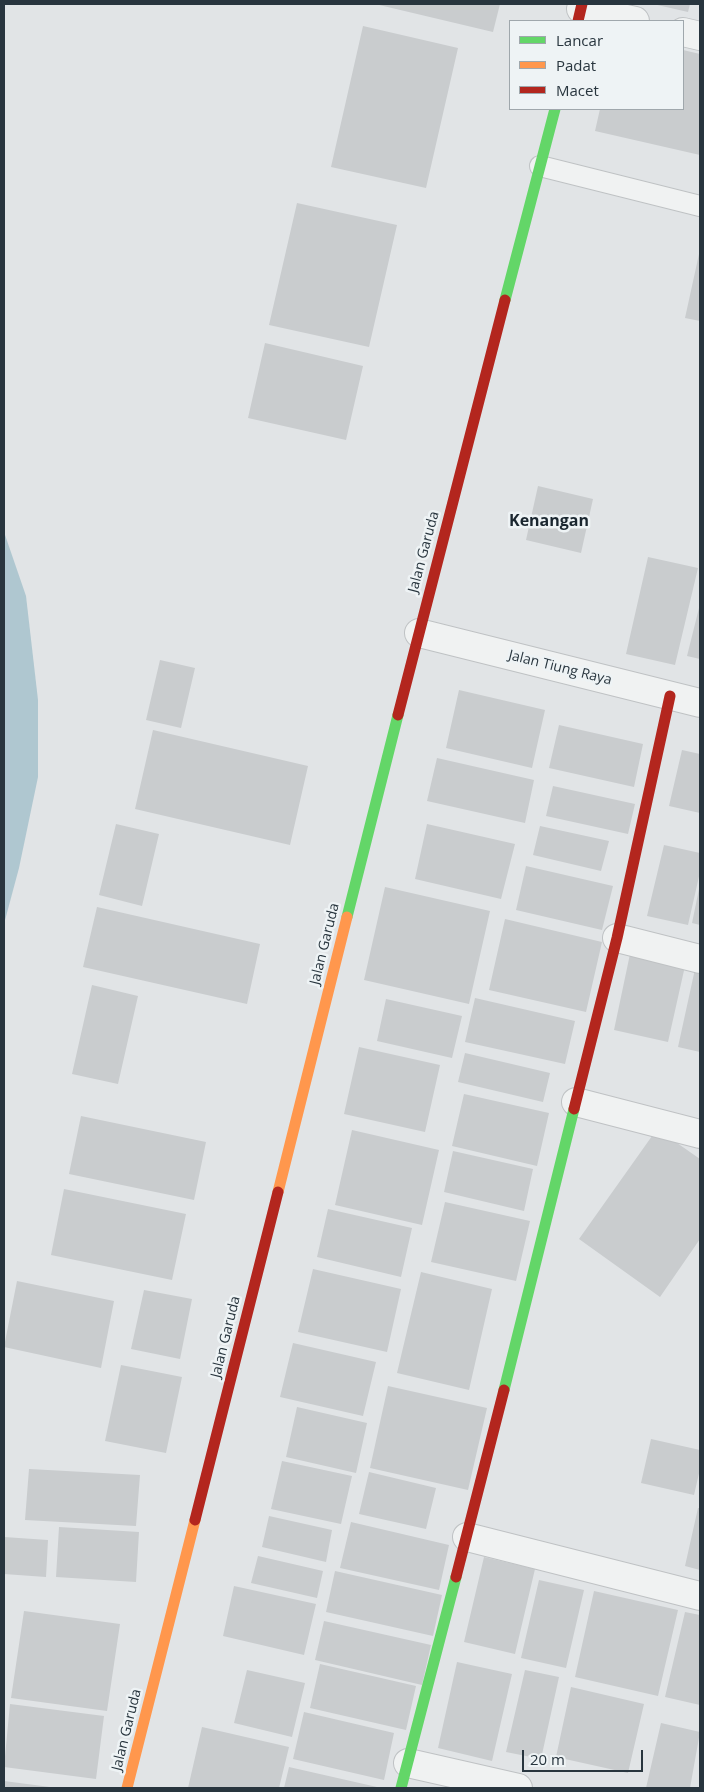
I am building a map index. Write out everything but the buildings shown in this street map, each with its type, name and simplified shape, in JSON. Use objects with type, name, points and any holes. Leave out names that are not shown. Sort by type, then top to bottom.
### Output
[{"type":"street","points":[[580,11],[630,20]]},
{"type":"street","points":[[684,32],[700,36]]},
{"type":"street","name":"Jalan Garuda","points":[[127,1788],[419,633],[555,110]]},
{"type":"street","name":"Jalan Tiung Raya","points":[[419,633],[700,703]]},
{"type":"street","points":[[518,1788],[404,1776],[467,1537],[617,938],[670,696]]},
{"type":"street","points":[[617,938],[700,959]]},
{"type":"street","points":[[576,1102],[700,1134]]},
{"type":"street","points":[[467,1537],[700,1596]]},
{"type":"lane","points":[[540,166],[700,206]]},
{"type":"water","points":[[4,532],[26,596],[38,700],[38,777],[19,868],[4,924]]},
{"type":"traffic: fast","points":[[505,300],[555,110]]},
{"type":"traffic: fast","points":[[347,917],[398,715]]},
{"type":"traffic: fast","points":[[504,1390],[574,1109]]},
{"type":"traffic: fast","points":[[401,1788],[456,1577]]},
{"type":"traffic: slow","points":[[278,1192],[347,917]]},
{"type":"traffic: slow","points":[[127,1788],[195,1520]]},
{"type":"traffic: jam","points":[[578,20],[582,4]]},
{"type":"traffic: jam","points":[[398,715],[505,300]]},
{"type":"traffic: jam","points":[[574,1109],[617,938],[670,696]]},
{"type":"traffic: jam","points":[[195,1520],[278,1192]]},
{"type":"traffic: jam","points":[[456,1577],[504,1390]]},
{"type":"district","name":"Kenangan","points":[[549,521]]}]
